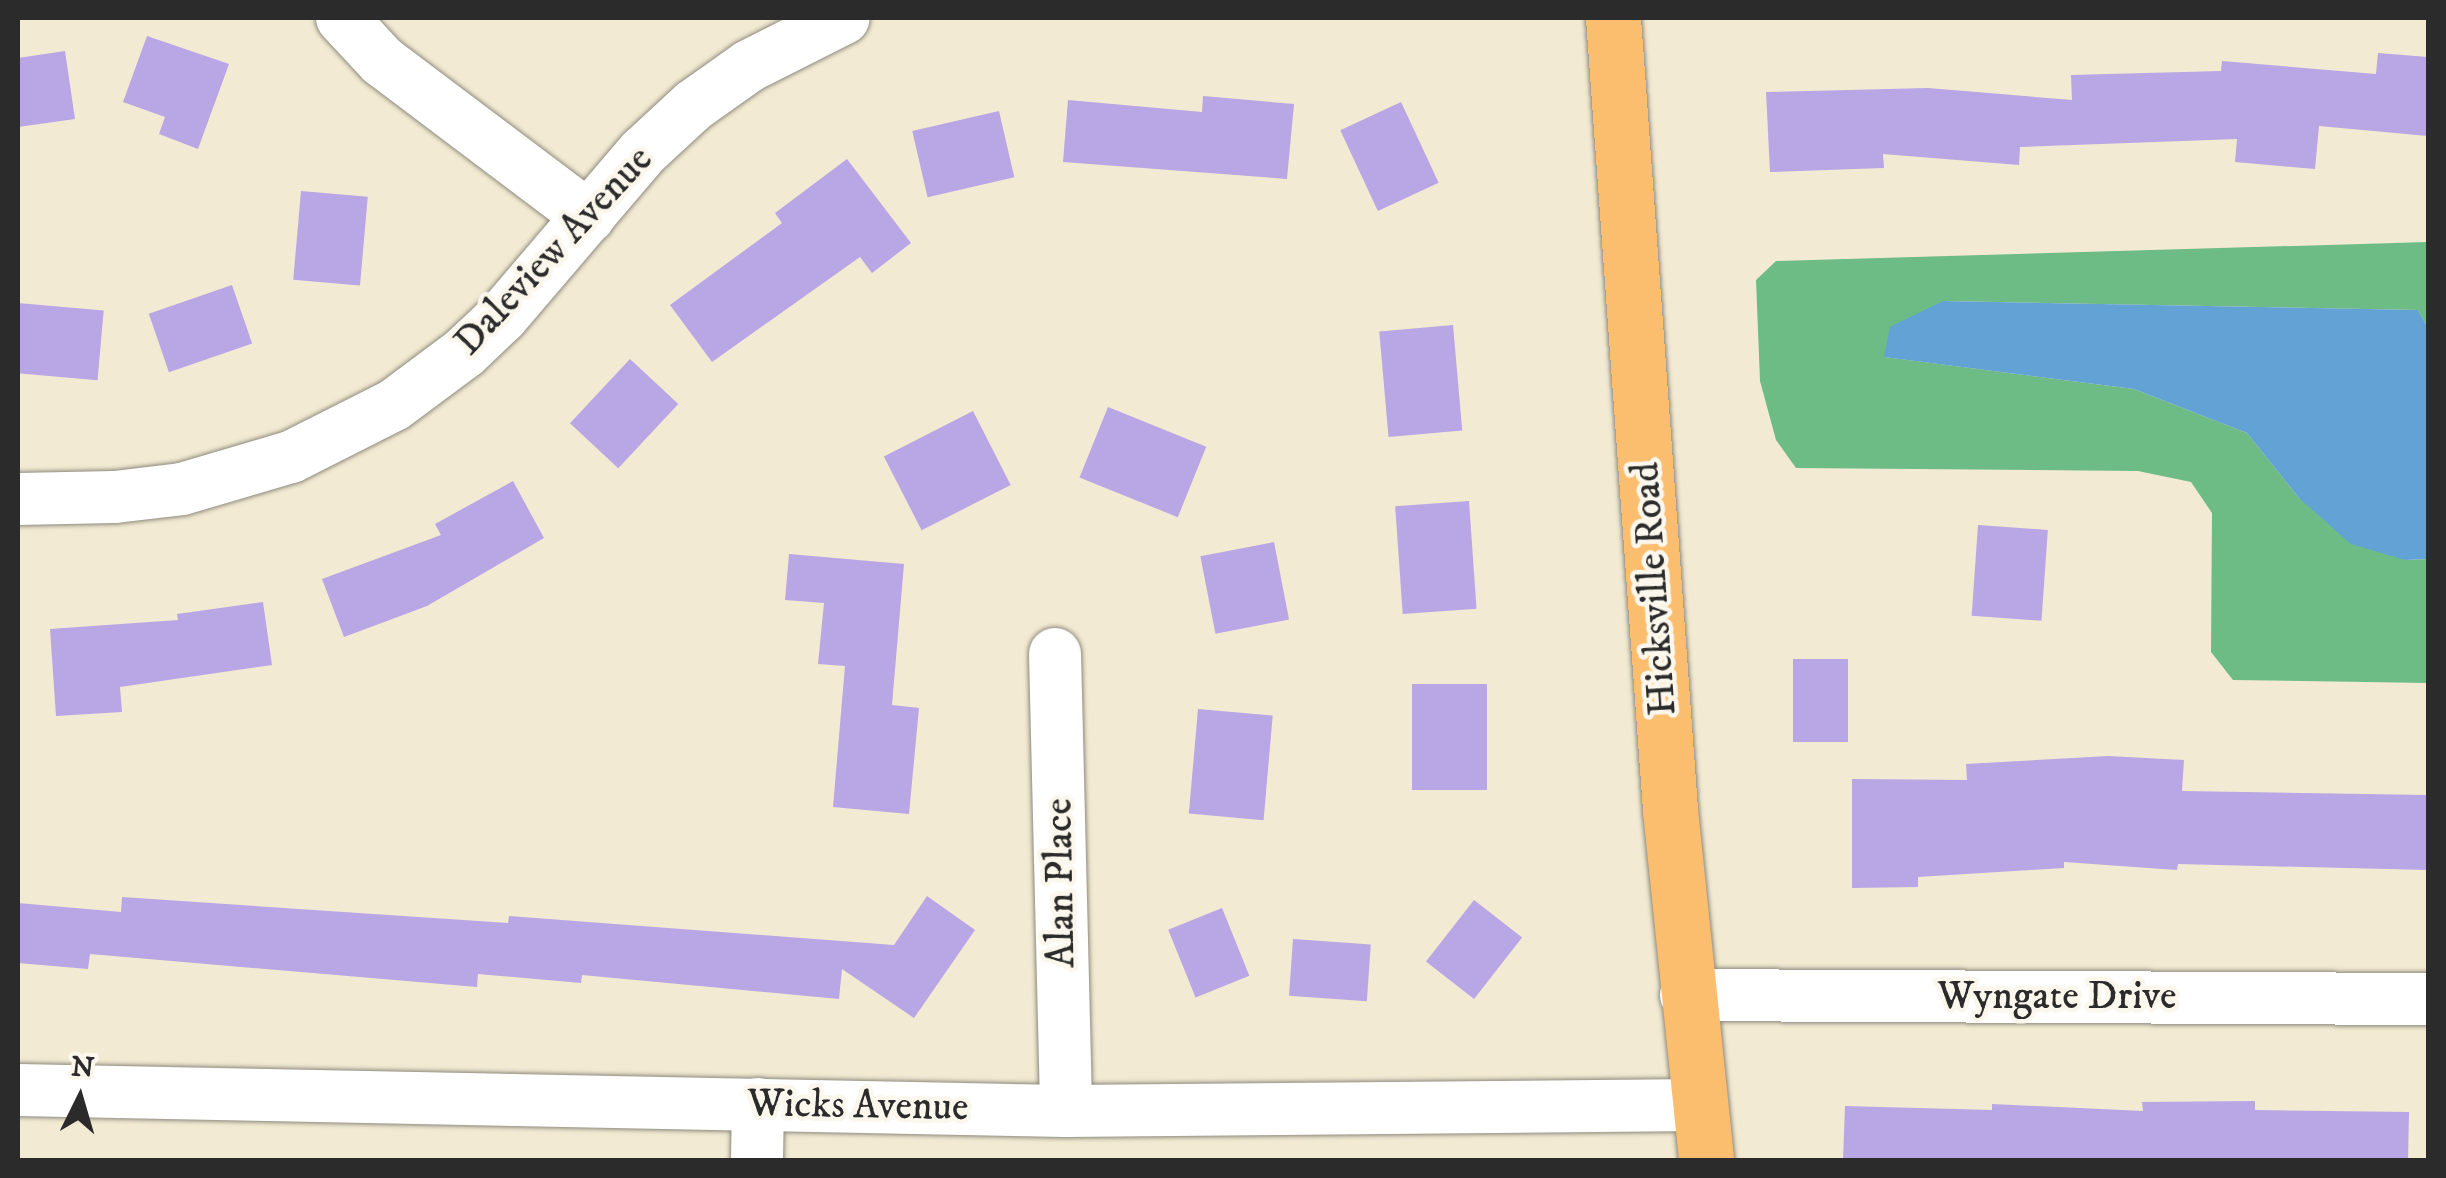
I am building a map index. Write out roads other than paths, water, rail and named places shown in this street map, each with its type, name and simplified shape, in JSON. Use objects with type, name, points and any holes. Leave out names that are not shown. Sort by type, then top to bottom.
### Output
[{"type":"main road","name":"Hicksville Road","points":[[1614,18],[1686,995],[1706,1160]]},
{"type":"street","points":[[342,18],[382,61],[589,216]]},
{"type":"street","name":"Daleview Avenue","points":[[18,499],[115,498],[182,489],[290,457],[394,406],[465,352],[548,266],[644,152],[694,106],[765,57],[844,18]]},
{"type":"street","name":"Alan Place","points":[[1055,654],[1066,1112]]},
{"type":"street","name":"Wyngate Drive","points":[[1686,995],[2428,999]]},
{"type":"street","name":"Wicks Avenue","points":[[18,1090],[1066,1112],[1699,1106]]},
{"type":"street","points":[[756,1160],[758,1104]]},
{"type":"water","points":[[1943,301],[2418,310],[2428,328],[2428,559],[2405,560],[2351,544],[2299,498],[2247,433],[2134,389],[1884,357],[1890,327]]}]
